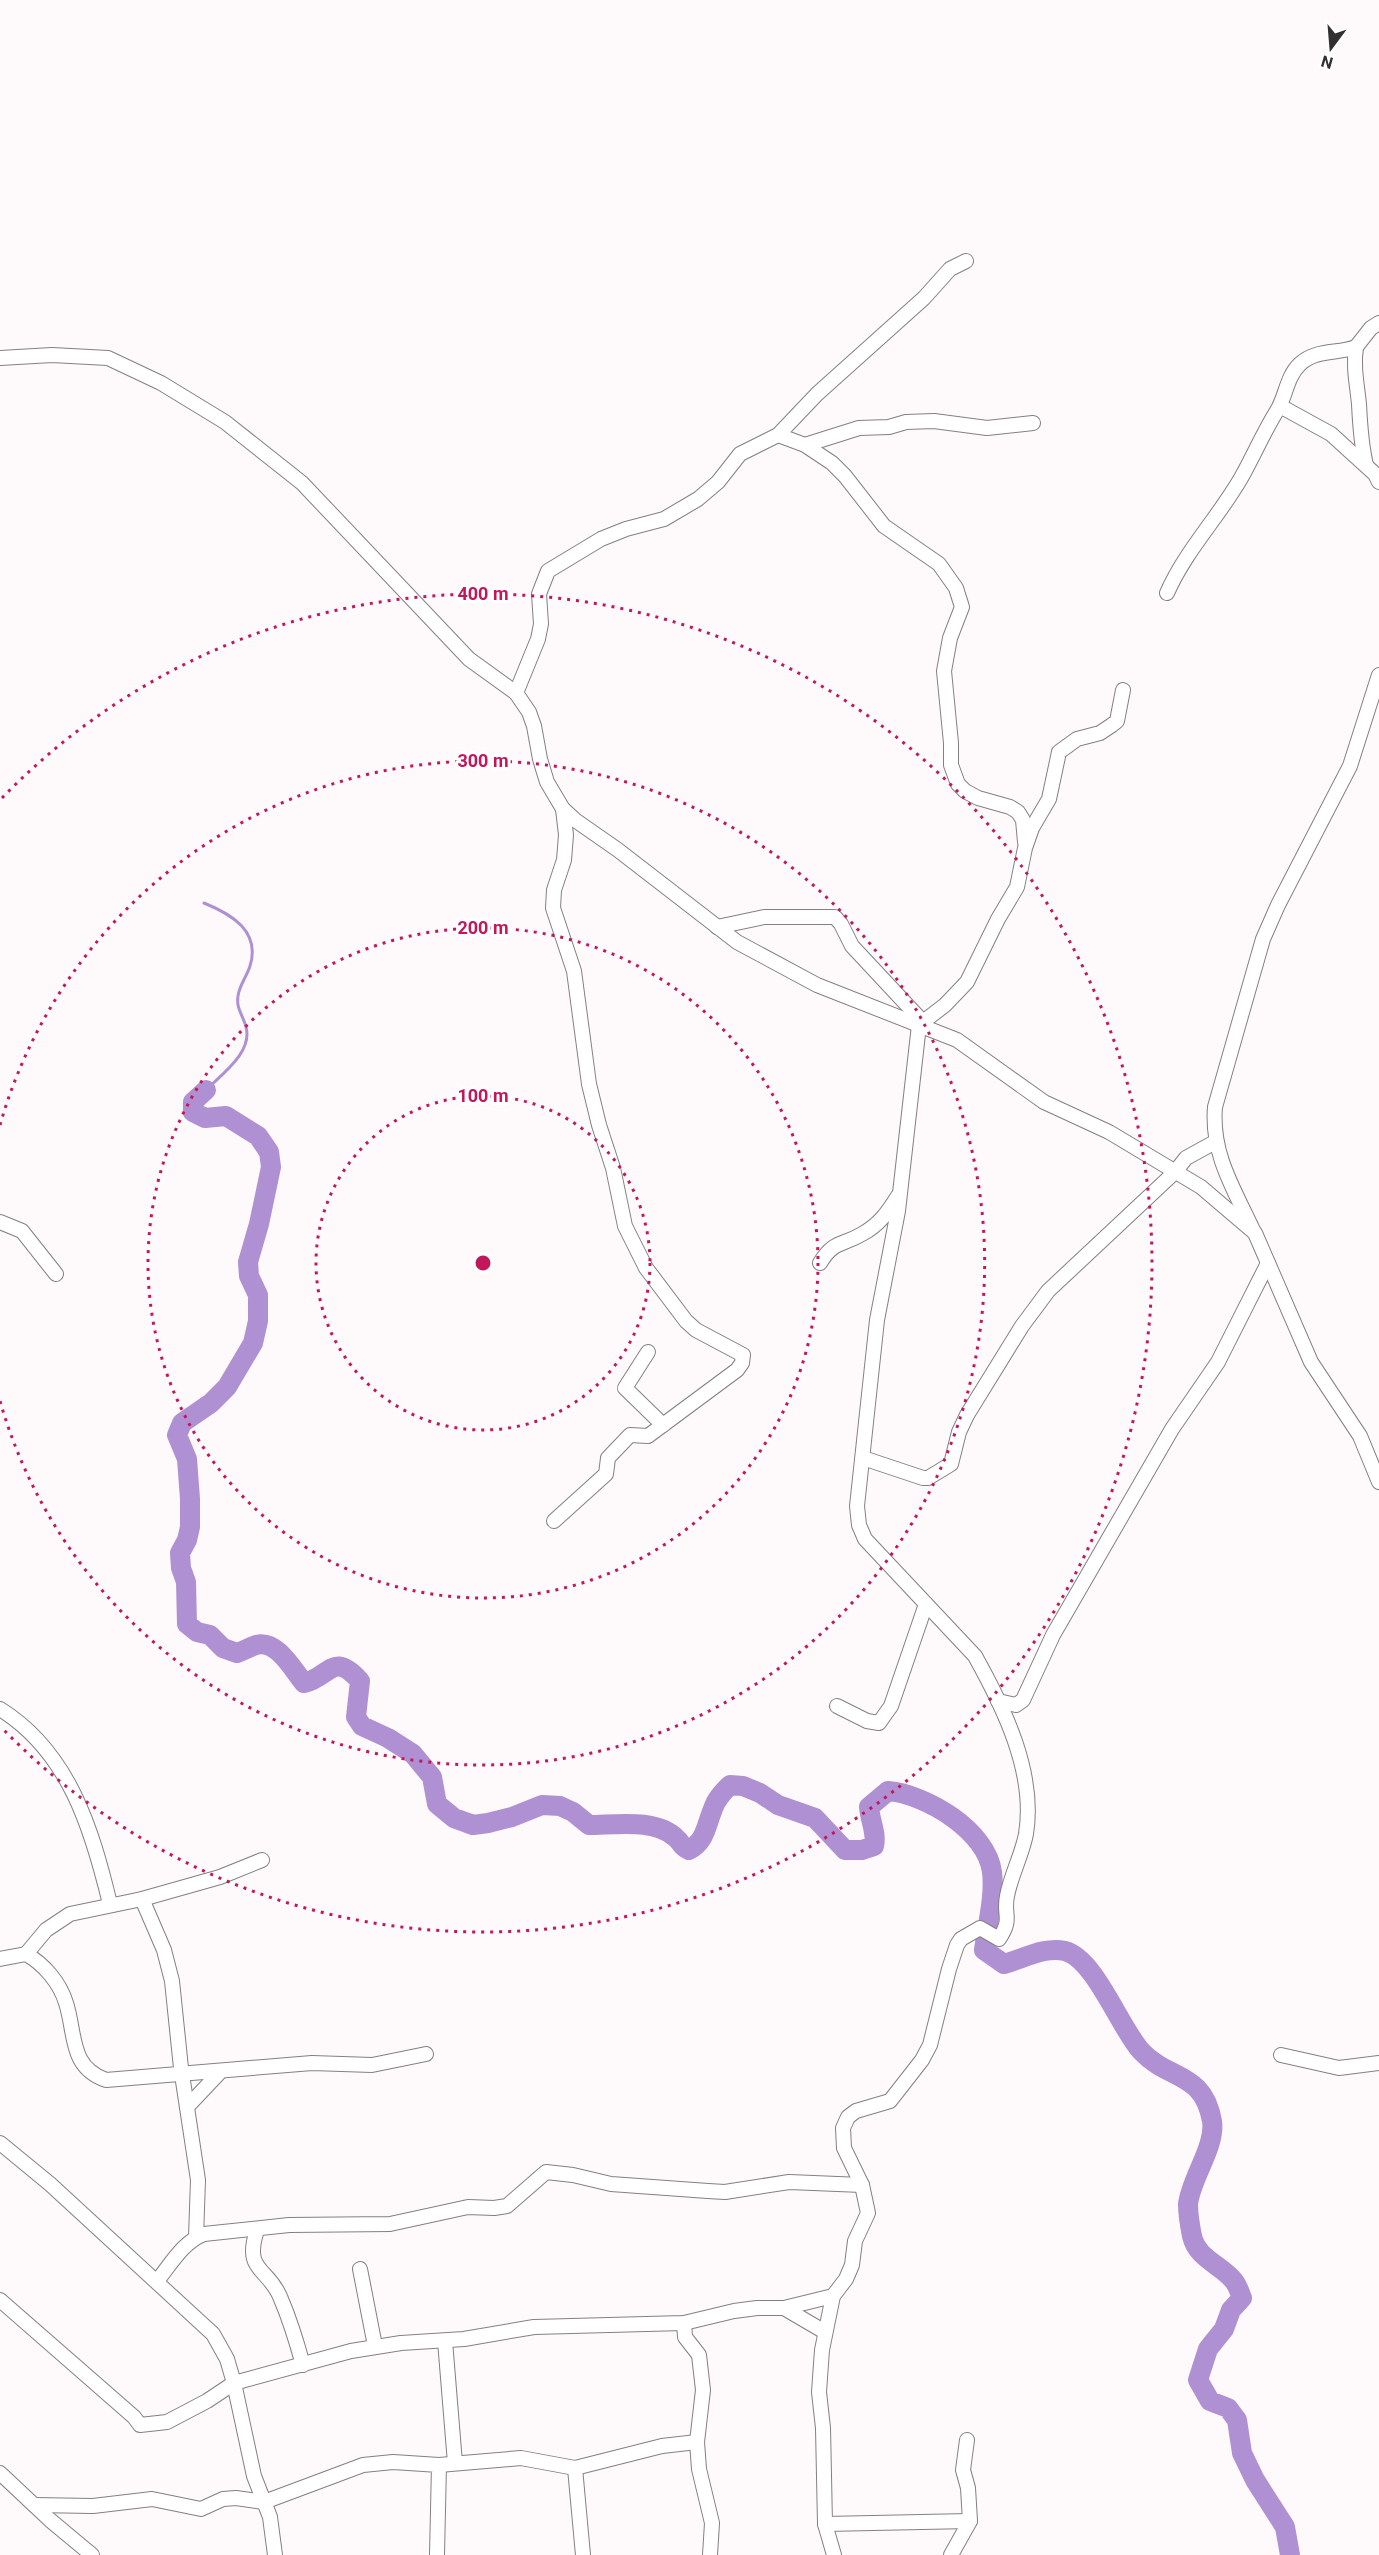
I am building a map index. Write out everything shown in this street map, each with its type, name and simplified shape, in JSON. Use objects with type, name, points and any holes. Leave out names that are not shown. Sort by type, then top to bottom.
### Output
[{"type":"street","points":[[516,693],[538,639],[539,594],[548,571],[602,539],[675,514],[713,486],[740,454],[778,435],[817,394],[924,298],[950,269],[966,261]]},
{"type":"street","points":[[1366,465],[1359,429],[1359,406],[1354,370],[1356,347],[1371,328],[1379,323]]},
{"type":"street","points":[[1167,593],[1194,543],[1241,477],[1268,423],[1280,406],[1291,377],[1299,364],[1312,356],[1328,351],[1356,347]]},
{"type":"street","points":[[0,358],[52,355],[108,358],[161,383],[225,422],[302,483],[469,659],[516,693],[529,712],[547,782],[563,809],[737,942],[817,985],[921,1023],[957,1040],[1044,1102],[1109,1132],[1201,1187],[1255,1233]]},
{"type":"street","points":[[1280,406],[1325,430],[1366,465],[1379,482]]},
{"type":"street","points":[[805,444],[859,428],[889,427],[906,422],[934,421],[987,428],[1033,423]]},
{"type":"street","points":[[778,435],[805,444],[822,455],[845,476],[884,526],[939,564],[956,588],[962,607],[950,638],[944,671],[951,765],[958,784],[965,791],[1018,812],[1023,820],[1026,846]]},
{"type":"street","points":[[1379,675],[1350,766],[1278,905],[1263,939],[1215,1107],[1215,1142],[1223,1169],[1255,1233],[1311,1362],[1360,1436],[1379,1482]]},
{"type":"street","points":[[834,2555],[825,2524],[823,2428],[819,2392],[825,2332],[833,2296],[846,2279],[852,2265],[855,2241],[868,2213],[862,2185],[844,2148],[843,2128],[848,2117],[856,2111],[890,2101],[922,2060],[930,2045],[949,1969],[961,1939],[980,1928],[999,1939],[1008,1926],[1006,1898],[1026,1834],[1027,1803],[1016,1745],[998,1701],[975,1656],[865,1539],[859,1525],[857,1506],[877,1320],[894,1237],[921,1023],[945,1005],[967,982],[998,919],[1017,887],[1032,828],[1049,799],[1059,752],[1077,739],[1107,730],[1117,721],[1123,690]]},
{"type":"street","points":[[554,1521],[606,1474],[608,1458],[630,1435],[646,1437],[742,1364],[742,1355],[696,1330],[686,1321],[646,1268],[625,1226],[613,1168],[599,1125],[590,1084],[574,971],[552,901],[564,860],[566,835],[563,809]]},
{"type":"street","points":[[717,927],[764,918],[835,917],[842,924],[852,946],[921,1023]]},
{"type":"street","points":[[863,1458],[923,1478],[948,1467],[967,1415],[1041,1300],[1187,1157],[1215,1142]]},
{"type":"street","points":[[820,1263],[834,1245],[852,1239],[878,1224],[900,1194]]},
{"type":"street","points":[[0,1222],[21,1231],[56,1274]]},
{"type":"street","points":[[998,1701],[1016,1705],[1023,1700],[1053,1635],[1172,1429],[1218,1362],[1268,1263]]},
{"type":"street","points":[[648,1352],[625,1388],[663,1425]]},
{"type":"street","points":[[837,1707],[867,1721],[879,1723],[883,1720],[891,1706],[926,1604]]},
{"type":"street","points":[[0,1709],[14,1718],[46,1747],[63,1773],[88,1828],[110,1904]]},
{"type":"street","points":[[0,1959],[26,1954],[46,1930],[63,1917],[110,1904],[142,1899],[220,1877],[262,1860]]},
{"type":"street","points":[[142,1899],[164,1950],[172,1981],[182,2074],[198,2180],[196,2237]]},
{"type":"street","points":[[26,1954],[44,1967],[54,1979],[66,2002],[79,2057],[91,2075],[106,2080],[312,2063],[372,2065],[426,2054]]},
{"type":"street","points":[[1281,2055],[1339,2068],[1379,2062]]},
{"type":"street","points":[[187,2107],[221,2071]]},
{"type":"street","points":[[0,2143],[50,2184],[213,2334],[227,2359],[234,2383],[254,2476],[270,2517],[275,2555]]},
{"type":"street","points":[[158,2281],[179,2253],[196,2237],[215,2231],[257,2230],[310,2223],[390,2224],[468,2207],[507,2206],[540,2175],[553,2171],[611,2184],[708,2192],[726,2192],[789,2182],[862,2185]]},
{"type":"street","points":[[257,2230],[252,2250],[253,2256],[259,2270],[280,2296],[303,2365]]},
{"type":"street","points":[[360,2269],[375,2346]]},
{"type":"street","points":[[0,2300],[140,2425],[167,2422],[207,2401],[234,2383],[375,2346],[445,2340],[534,2327],[684,2323],[757,2307],[784,2308],[833,2296]]},
{"type":"street","points":[[784,2308],[825,2332]]},
{"type":"street","points":[[684,2323],[685,2337],[699,2355],[703,2390],[697,2442],[699,2469],[712,2523],[710,2555]]},
{"type":"street","points":[[445,2340],[455,2463]]},
{"type":"street","points":[[951,2555],[969,2521],[968,2488],[963,2469],[967,2440]]},
{"type":"street","points":[[34,2505],[93,2506],[152,2499],[201,2509],[223,2499],[236,2498],[264,2502],[363,2465],[393,2462],[439,2465],[521,2458],[575,2468],[662,2446],[697,2442]]},
{"type":"street","points":[[437,2555],[439,2465]]},
{"type":"street","points":[[575,2468],[583,2555]]},
{"type":"street","points":[[0,2473],[92,2555]]},
{"type":"street","points":[[825,2524],[969,2521]]},
{"type":"waterway","points":[[204,903],[224,913],[241,926],[251,943],[252,954],[250,966],[238,996],[239,1008],[246,1027],[245,1045],[235,1062],[206,1090]]},
{"type":"waterway","points":[[206,1090],[193,1102],[193,1112],[205,1118],[226,1116],[258,1136],[269,1152],[271,1167],[248,1262],[249,1276],[258,1295],[258,1321],[253,1343],[227,1387],[211,1403],[182,1423],[177,1435],[187,1459],[190,1499],[190,1527],[187,1540],[180,1553],[181,1568],[186,1582],[187,1624],[197,1632],[210,1635],[223,1648],[237,1653],[256,1645],[264,1644],[271,1647],[284,1657],[304,1683],[332,1668],[344,1667],[360,1681],[356,1717],[362,1726],[388,1738],[413,1754],[432,1777],[437,1804],[454,1818],[473,1825],[512,1817],[542,1805],[560,1806],[573,1812],[589,1825],[634,1824],[657,1828],[668,1832],[689,1850],[699,1842],[716,1802],[730,1785],[743,1786],[760,1793],[778,1805],[815,1818],[845,1850],[862,1850],[874,1846],[875,1836],[869,1807],[888,1791],[920,1799],[952,1817],[967,1829],[979,1842],[988,1857],[992,1872],[992,1901],[984,1950],[1004,1964],[1050,1950],[1065,1951],[1076,1957],[1096,1980],[1141,2051],[1152,2061],[1193,2085],[1208,2105],[1212,2131],[1207,2151],[1190,2194],[1188,2208],[1191,2232],[1199,2250],[1229,2275],[1237,2285],[1242,2298],[1231,2310],[1224,2329],[1208,2349],[1198,2380],[1210,2401],[1228,2408],[1237,2420],[1242,2453],[1255,2480],[1285,2527],[1290,2555]]}]
